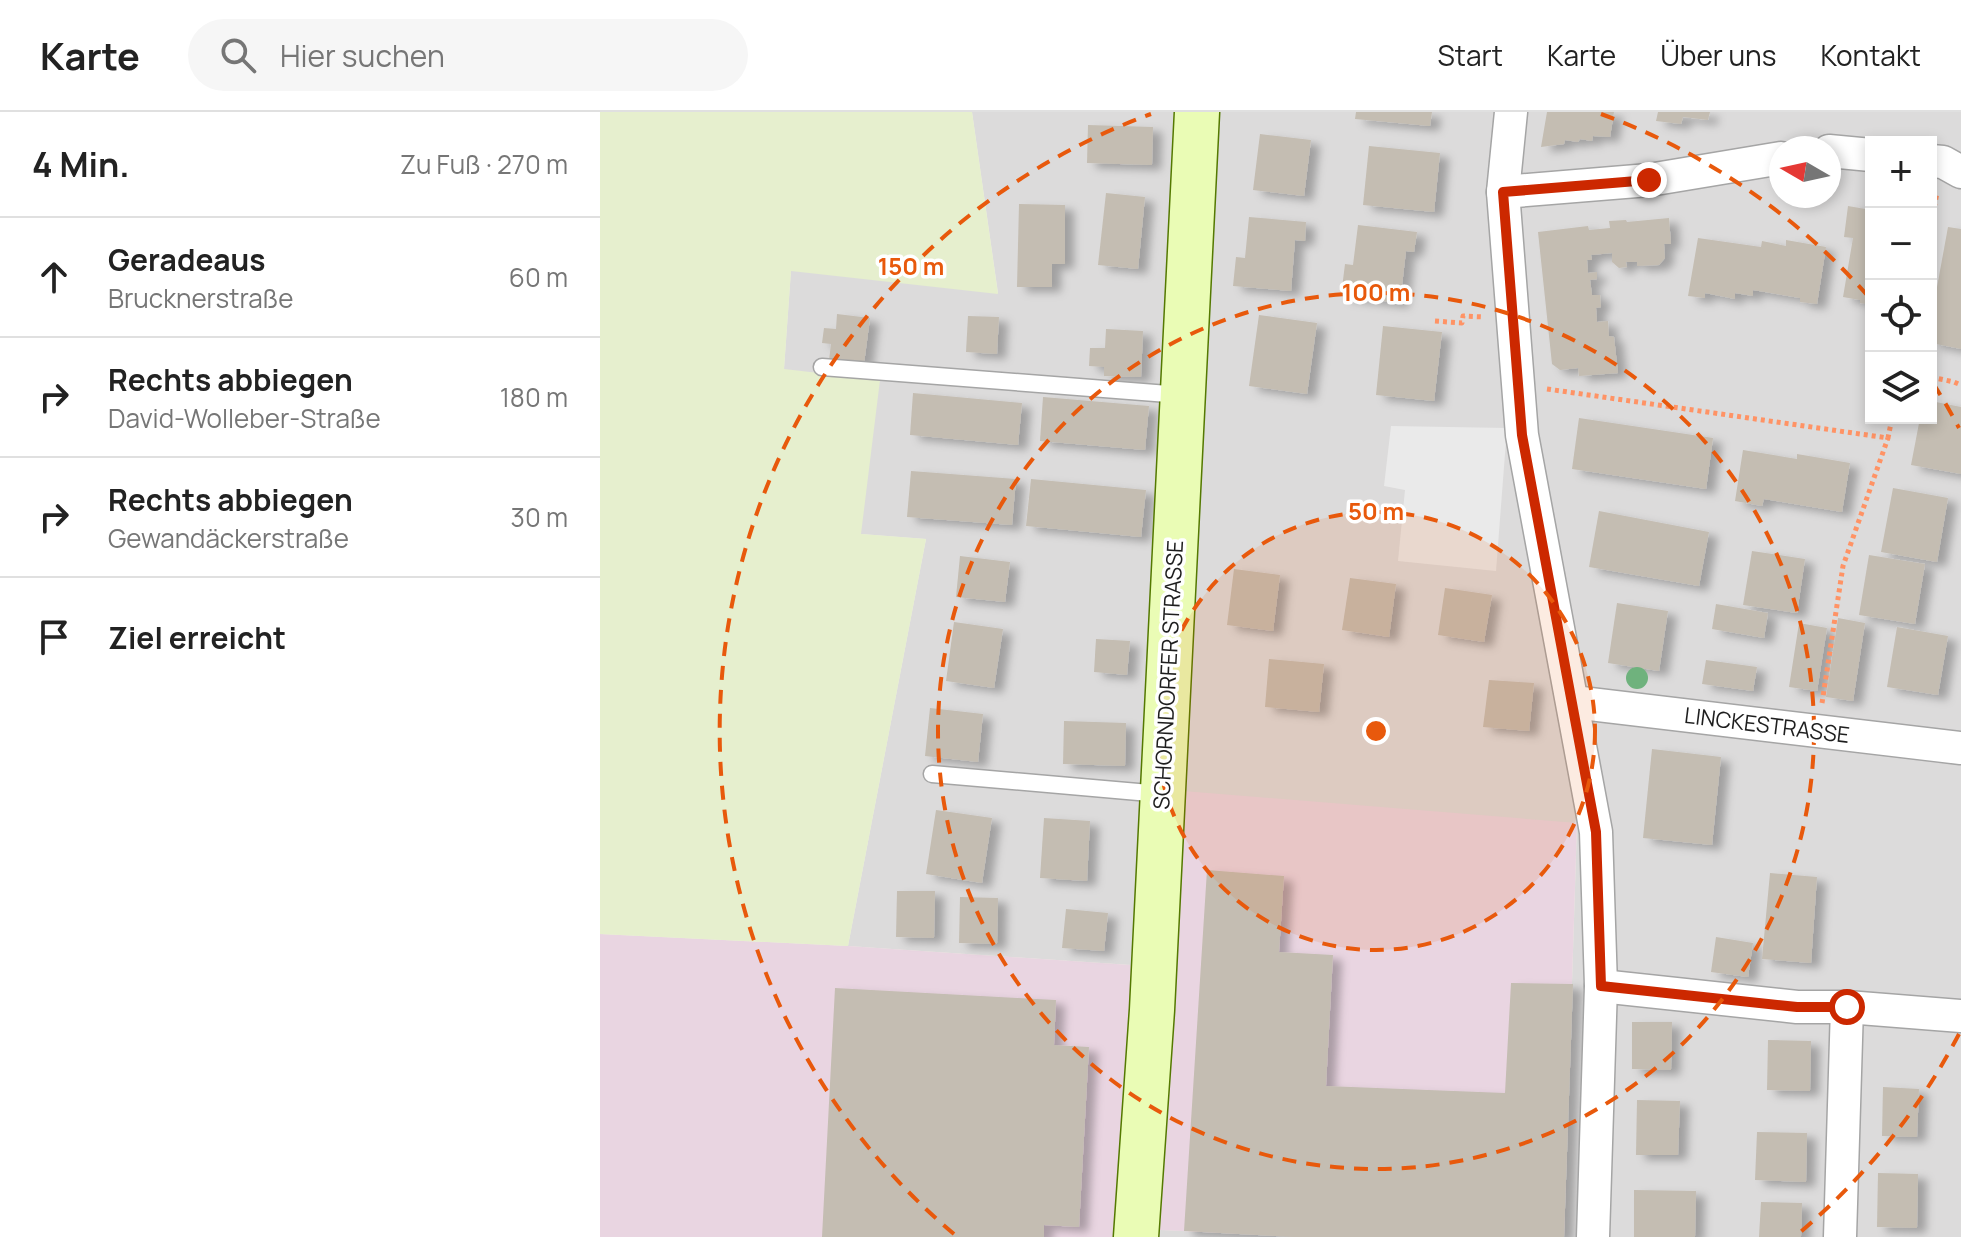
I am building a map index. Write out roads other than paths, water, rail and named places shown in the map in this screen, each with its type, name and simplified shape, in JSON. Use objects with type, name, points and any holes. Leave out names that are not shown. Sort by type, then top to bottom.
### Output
[{"type":"street","name":"SCHORNDORFER STRASSE","points":[[1136,1237],[1152,1010],[1197,112]]},
{"type":"street","points":[[1511,112],[1503,192],[1522,435],[1596,832],[1601,986],[1593,1237]]},
{"type":"street","points":[[1841,152],[1865,154]]},
{"type":"street","points":[[1503,192],[1649,180],[1769,160]]},
{"type":"street","points":[[1937,162],[1961,172]]},
{"type":"street","name":"LINCKESTRASSE","points":[[1573,702],[1961,748]]},
{"type":"street","points":[[1601,986],[1797,1007],[1847,1007],[1961,1016]]},
{"type":"street","points":[[1840,1237],[1847,1007]]},
{"type":"lane","points":[[822,367],[1183,395]]},
{"type":"lane","points":[[932,774],[1162,794]]}]
